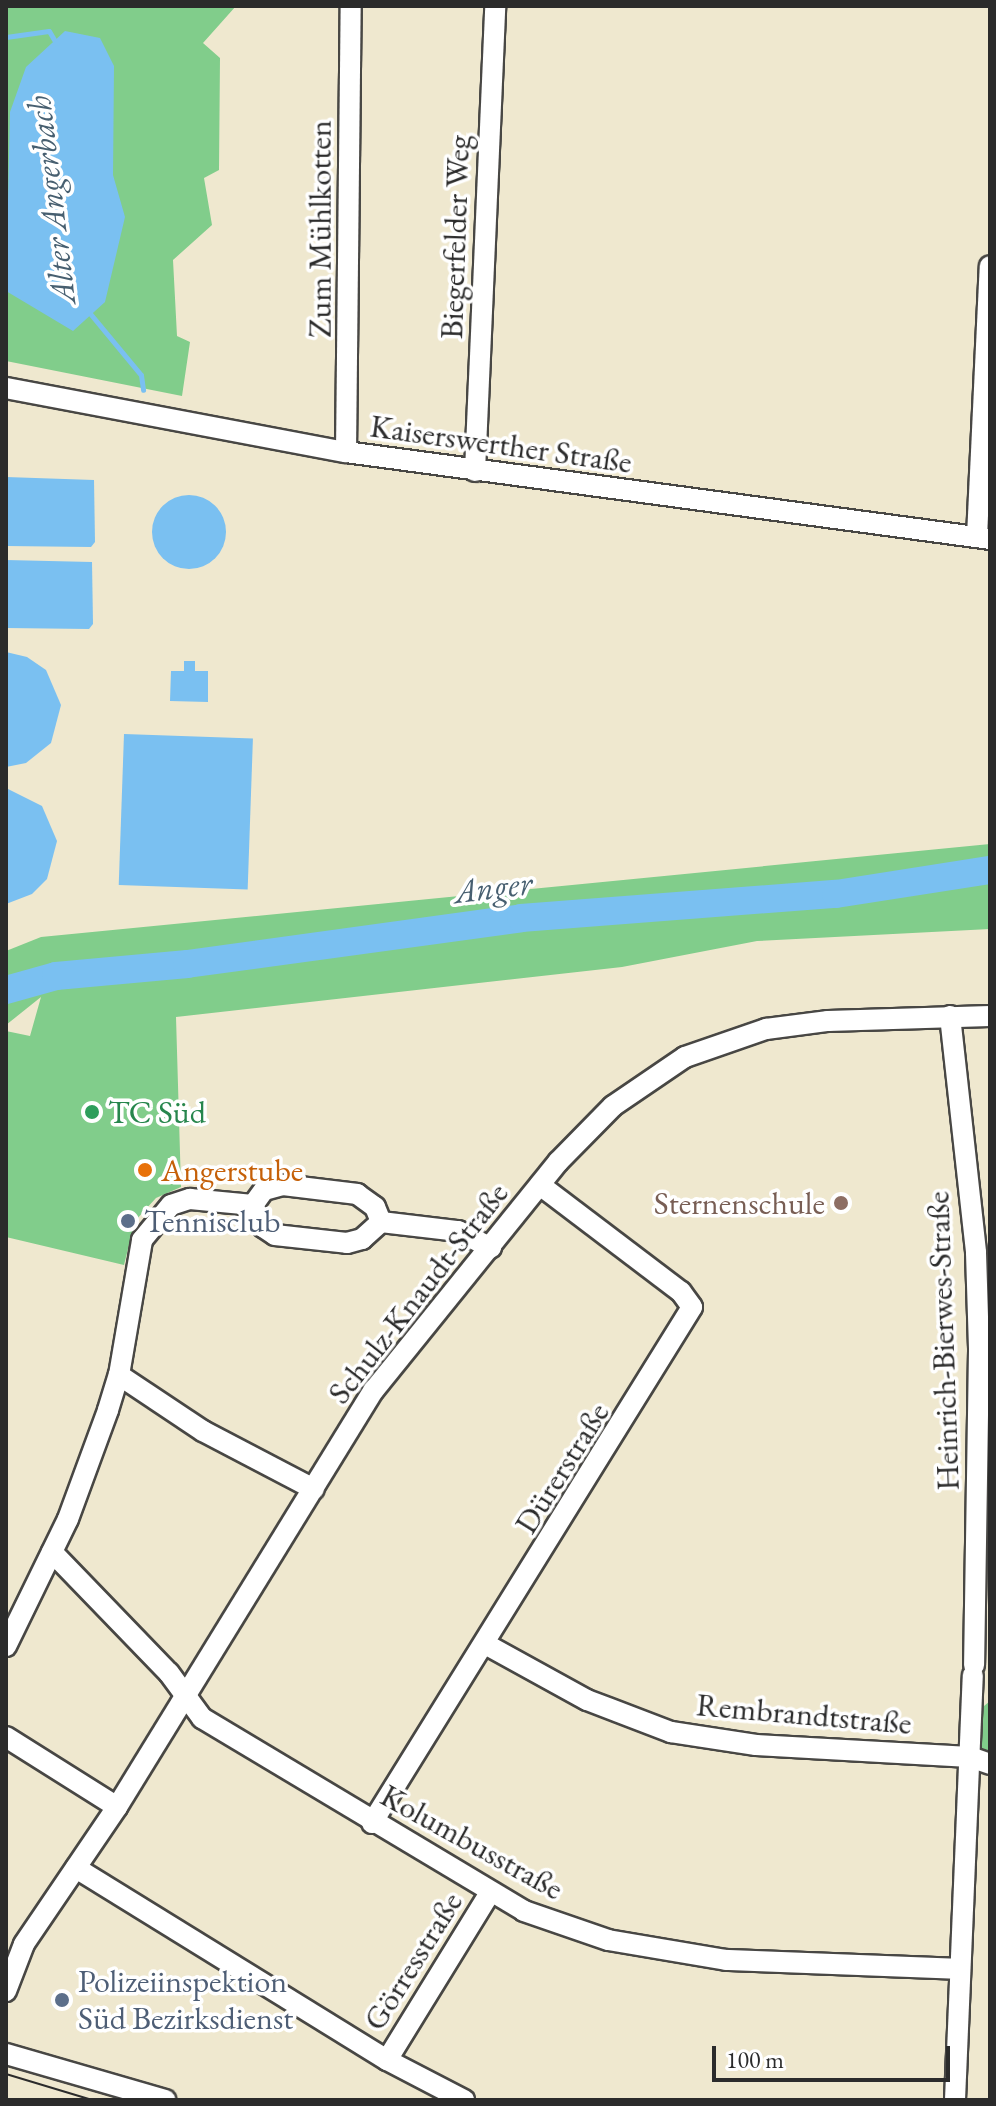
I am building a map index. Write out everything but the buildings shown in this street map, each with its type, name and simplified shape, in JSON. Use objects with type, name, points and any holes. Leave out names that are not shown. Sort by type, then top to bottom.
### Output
[{"type":"street","name":"Zum Mühlkotten","points":[[346,452],[351,6]]},
{"type":"street","name":"Biegerfelder Weg","points":[[475,471],[495,6]]},
{"type":"street","points":[[983,538],[990,266]]},
{"type":"street","name":"Kaiserswerther Straße","points":[[6,388],[346,452],[983,538]]},
{"type":"street","name":"Heinrich-Bierwes-Straße","points":[[950,1016],[978,1323],[977,1682],[970,1757],[955,2100]]},
{"type":"street","name":"Schulz-Knaudt-Straße","points":[[6,1991],[24,1944],[117,1807],[374,1390],[540,1185],[613,1106],[663,1069],[709,1047],[798,1024],[990,1016]]},
{"type":"street","points":[[253,1205],[264,1190],[283,1185],[357,1194],[375,1207],[381,1222]]},
{"type":"street","name":"Dürerstraße","points":[[372,1823],[487,1645],[692,1307],[681,1292],[540,1185]]},
{"type":"street","points":[[6,1646],[52,1552],[119,1375],[137,1262],[154,1219],[171,1205],[190,1199],[253,1205]]},
{"type":"street","points":[[253,1205],[257,1218],[275,1235],[347,1243],[362,1239],[381,1222],[458,1231],[491,1248]]},
{"type":"street","points":[[119,1375],[203,1431],[314,1489]]},
{"type":"street","name":"Kolumbusstraße","points":[[52,1552],[169,1673],[183,1699],[202,1718],[489,1894],[565,1927],[654,1950],[726,1960],[959,1969]]},
{"type":"street","name":"Rembrandtstraße","points":[[487,1645],[587,1700],[671,1732],[756,1745],[970,1757],[990,1764]]},
{"type":"street","points":[[6,1737],[117,1807]]},
{"type":"street","points":[[76,1868],[387,2060],[464,2100]]},
{"type":"street","name":"Görresstraße","points":[[387,2060],[489,1894]]},
{"type":"street","points":[[6,2054],[165,2100]]},
{"type":"green space","points":[[6,6],[236,6],[203,43],[220,58],[219,170],[204,178],[212,225],[173,260],[177,336],[190,342],[182,396],[6,361]]},
{"type":"green space","points":[[990,844],[990,929],[757,941],[622,967],[176,1017],[181,1187],[156,1198],[135,1221],[124,1265],[6,1237],[6,1031],[30,1036],[41,997],[6,1025],[6,951],[41,937]]},
{"type":"green space","points":[[990,1701],[990,1758],[980,1754],[977,1712]]},
{"type":"water","points":[[65,31],[100,38],[114,66],[113,175],[125,217],[105,302],[73,331],[6,291],[10,112],[26,67]]},
{"type":"water","points":[[6,477],[94,480],[95,542],[91,547],[6,546]]},
{"type":"water","points":[[189,495],[203,498],[215,506],[223,518],[226,532],[223,546],[215,558],[203,566],[189,569],[175,566],[163,558],[155,546],[152,532],[155,518],[163,506],[175,498]]},
{"type":"water","points":[[6,560],[92,562],[93,624],[89,629],[6,628]]},
{"type":"water","points":[[6,652],[27,657],[46,670],[61,705],[51,743],[26,763],[6,767]]},
{"type":"water","points":[[184,661],[195,661],[195,671],[208,671],[208,702],[170,701],[171,671],[184,671]]},
{"type":"water","points":[[124,734],[253,739],[248,889],[119,885]]},
{"type":"water","points":[[6,788],[42,806],[57,841],[47,879],[32,894],[6,904]]},
{"type":"waterway","name":"Alter Angerbach","points":[[6,37],[49,31],[56,43]]},
{"type":"waterway","name":"Alter Angerbach","points":[[88,311],[141,375],[143,390]]},
{"type":"waterway","name":"Anger","points":[[6,990],[56,976],[187,964],[521,918],[836,894],[990,870]]},
{"type":"tram line","points":[[6,2074],[92,2100]]},
{"type":"place","name":"TC Süd","points":[[92,1112]]},
{"type":"place","name":"Angerstube","points":[[145,1170]]},
{"type":"place","name":"Sternenschule","points":[[841,1203]]},
{"type":"place","name":"Tennisclub","points":[[128,1221]]},
{"type":"place","name":"Polizeiinspektion Süd Bezirksdienst","points":[[62,2000]]}]
